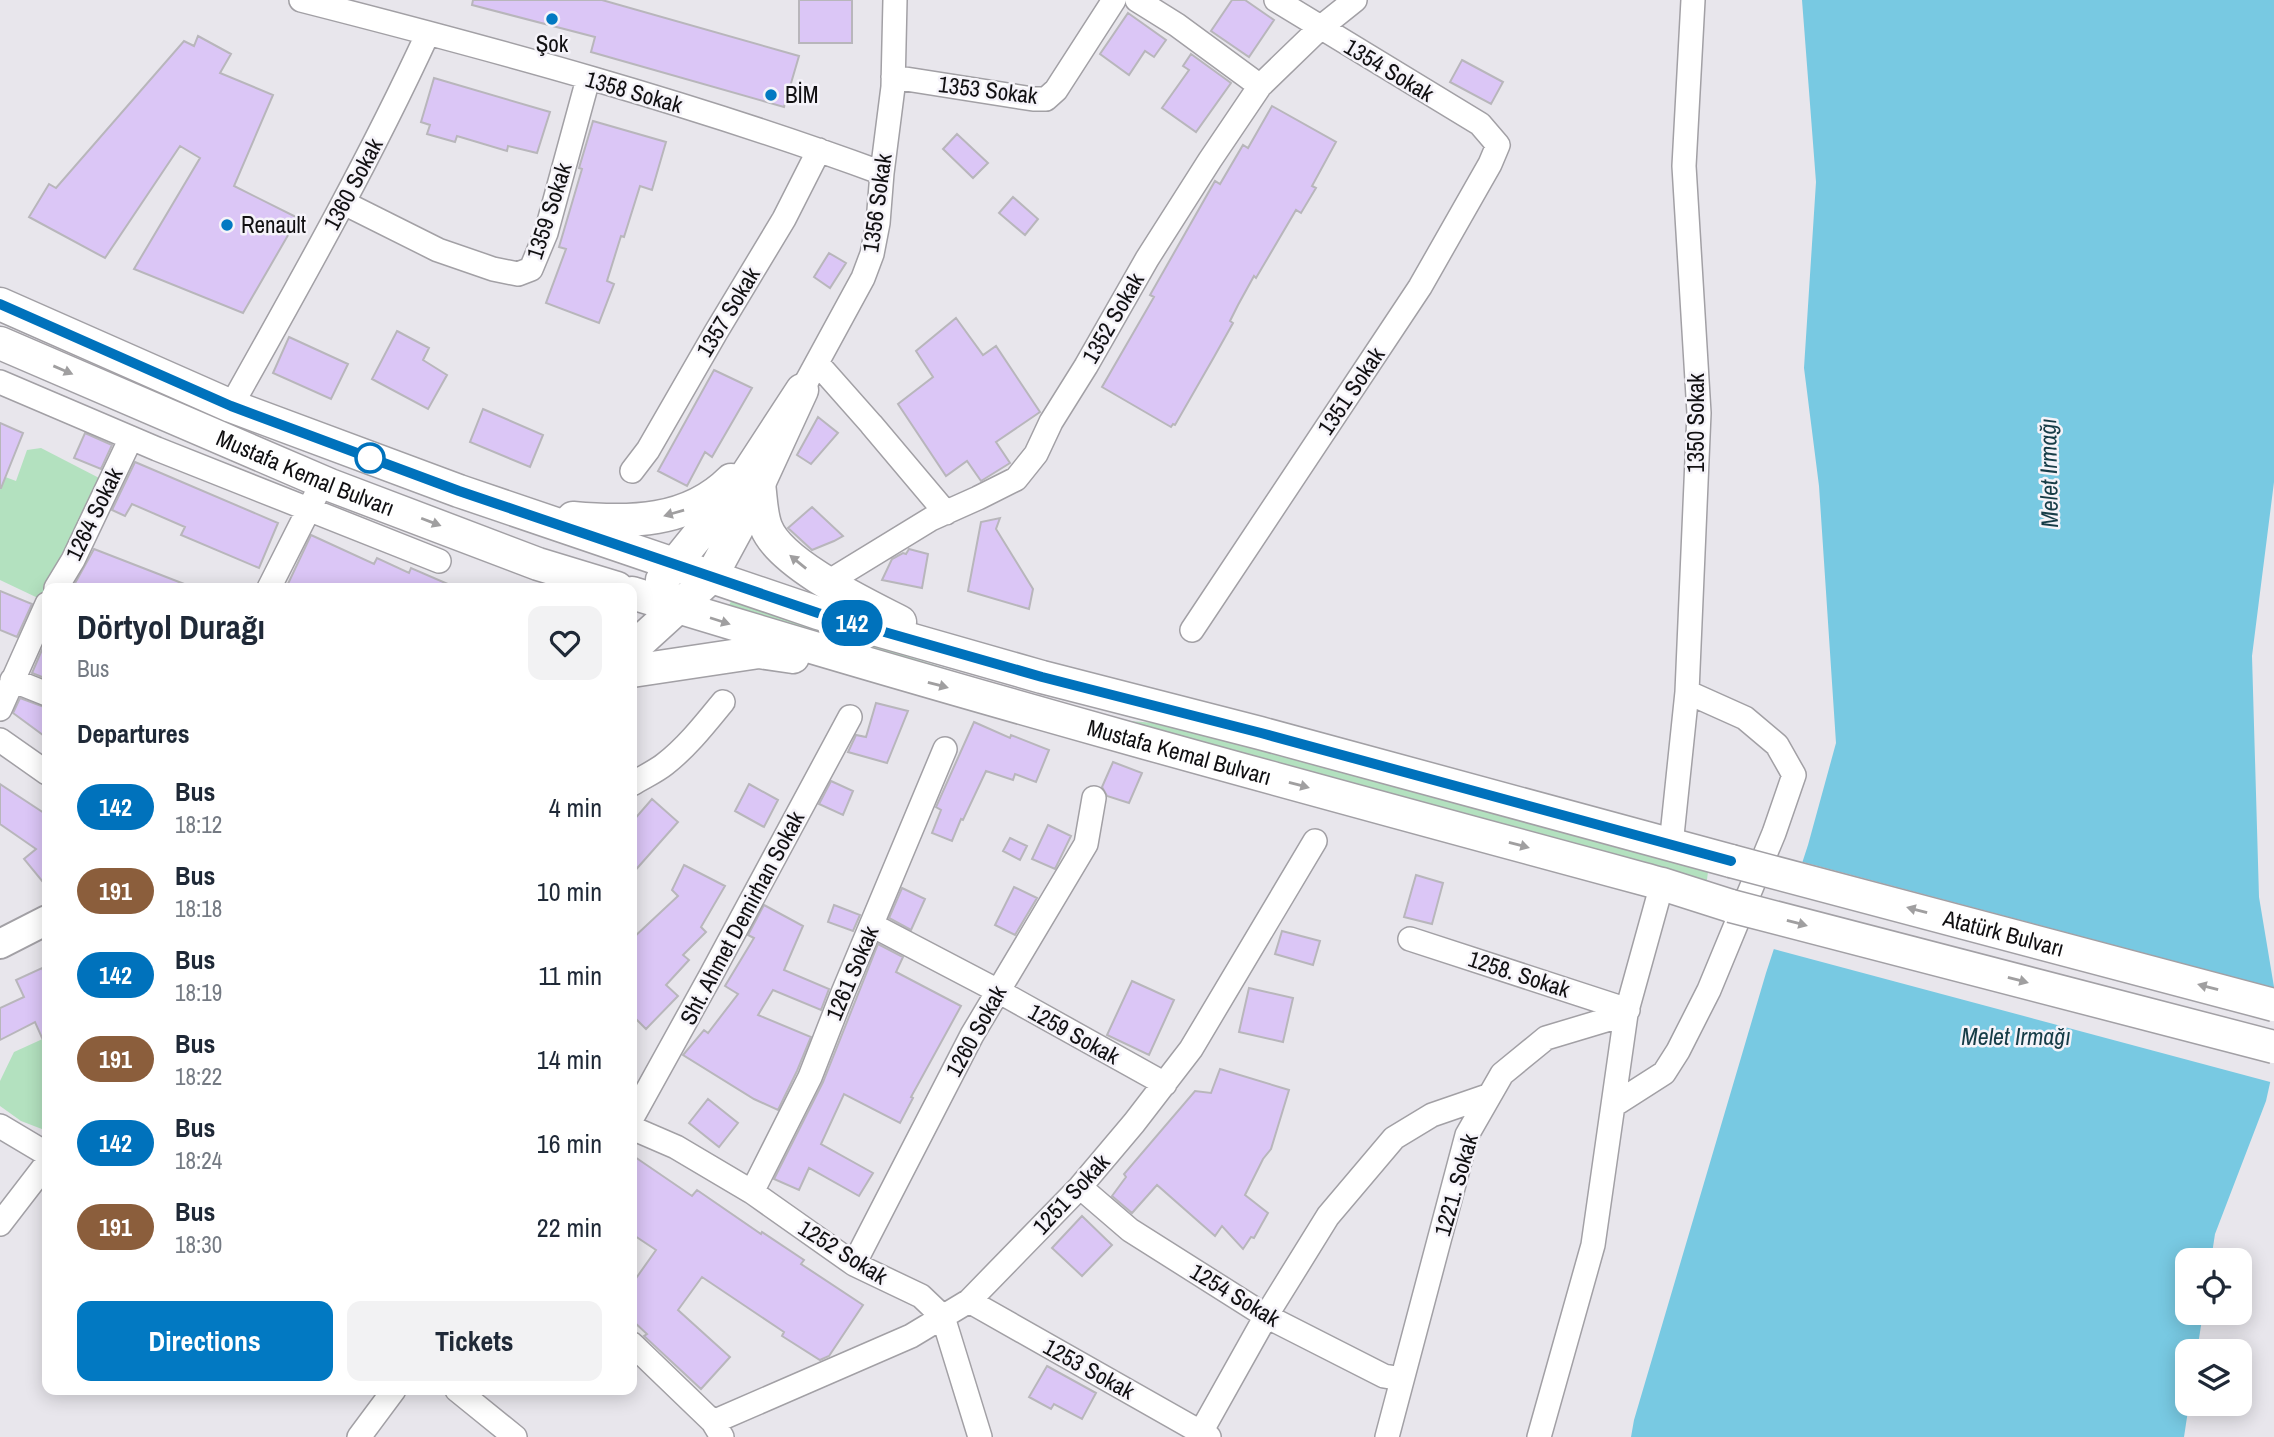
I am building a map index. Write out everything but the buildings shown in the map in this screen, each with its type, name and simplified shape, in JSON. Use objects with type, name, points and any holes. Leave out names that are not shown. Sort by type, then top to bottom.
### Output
[{"type":"highway","name":"Mustafa Kemal Bulvarı","points":[[0,304],[231,406],[459,491],[818,613],[1731,861]]},
{"type":"highway","name":"Mustafa Kemal Bulvarı","points":[[0,343],[315,496],[546,576],[587,583]]},
{"type":"highway","points":[[637,600],[676,565],[746,477],[810,377]]},
{"type":"highway","points":[[637,644],[711,577],[810,377]]},
{"type":"highway","points":[[528,514],[628,522],[678,513],[719,492],[766,444]]},
{"type":"highway","points":[[759,484],[766,527],[778,546],[808,570],[864,604],[964,654]]},
{"type":"highway","name":"Mustafa Kemal Bulvarı","points":[[637,600],[677,607],[903,675],[1662,884],[1731,906]]},
{"type":"highway","points":[[637,670],[759,652],[903,675]]},
{"type":"highway","name":"Atatürk Bulvarı","points":[[1731,861],[2274,1005]]},
{"type":"highway","name":"Atatürk Bulvarı","points":[[1731,906],[2274,1046]]},
{"type":"main road","points":[[0,944],[42,923]]},
{"type":"street","name":"1358 Sokak","points":[[301,0],[374,9],[428,33],[720,116],[882,173]]},
{"type":"street","name":"1356 Sokak","points":[[810,377],[863,278],[872,254],[878,223],[893,77],[895,0]]},
{"type":"street","name":"1353 Sokak","points":[[893,77],[1046,99],[1056,90],[1114,0]]},
{"type":"street","points":[[1137,0],[1177,25],[1261,86]]},
{"type":"street","name":"1354 Sokak","points":[[1276,0],[1480,124],[1498,145]]},
{"type":"street","name":"1352 Sokak","points":[[828,582],[931,519],[1016,478],[1037,454],[1051,422],[1147,259],[1261,86],[1320,28],[1355,0]]},
{"type":"street","name":"1350 Sokak","points":[[1671,845],[1687,692],[1699,413],[1685,166],[1693,0]]},
{"type":"street","name":"1360 Sokak","points":[[231,406],[344,203],[392,111],[428,33]]},
{"type":"street","name":"1359 Sokak","points":[[344,203],[438,250],[493,269],[518,274],[531,268],[546,233],[588,79]]},
{"type":"street","name":"1351 Sokak","points":[[1192,630],[1420,288],[1498,145]]},
{"type":"street","name":"1357 Sokak","points":[[632,471],[648,450],[784,219],[820,150]]},
{"type":"street","points":[[810,377],[871,424],[946,513]]},
{"type":"street","points":[[0,382],[131,438],[315,496],[439,561]]},
{"type":"street","name":"1264 Sokak","points":[[60,583],[131,438]]},
{"type":"street","points":[[272,583],[315,496]]},
{"type":"street","points":[[0,709],[42,615]]},
{"type":"street","points":[[12,680],[42,692]]},
{"type":"street","points":[[1614,1105],[1664,1073],[1678,1051],[1709,990],[1774,833],[1794,775],[1777,745],[1745,718],[1687,692]]},
{"type":"street","points":[[637,781],[673,758],[723,702]]},
{"type":"street","name":"Sht. Ahmet Demirhan Sokak","points":[[637,1109],[850,717]]},
{"type":"street","points":[[0,740],[42,769]]},
{"type":"street","name":"1261 Sokak","points":[[752,1192],[810,1077],[945,749]]},
{"type":"street","name":"1260 Sokak","points":[[854,1264],[972,1035],[1086,844],[1094,798]]},
{"type":"street","name":"1251 Sokak","points":[[718,1429],[911,1336],[970,1301],[1080,1187],[1165,1084],[1191,1049],[1315,841]]},
{"type":"street","points":[[1539,1437],[1593,1245],[1627,1012],[1662,884]]},
{"type":"street","name":"1259 Sokak","points":[[873,925],[1165,1084]]},
{"type":"street","name":"1258. Sokak","points":[[1410,939],[1627,1012]]},
{"type":"street","name":"1221. Sokak","points":[[1387,1437],[1467,1135],[1502,1074],[1546,1038],[1627,1012]]},
{"type":"street","points":[[1205,1435],[1266,1316],[1328,1216],[1394,1138],[1432,1115],[1490,1095]]},
{"type":"street","points":[[0,1126],[42,1151]]},
{"type":"street","name":"1252 Sokak","points":[[637,1130],[676,1147],[752,1192],[854,1264],[921,1296],[943,1317]]},
{"type":"street","points":[[0,1224],[42,1169]]},
{"type":"street","name":"1254 Sokak","points":[[1080,1187],[1130,1230],[1266,1316],[1384,1376],[1402,1379]]},
{"type":"street","name":"1253 Sokak","points":[[970,1301],[1205,1435]]},
{"type":"street","points":[[943,1317],[980,1437]]},
{"type":"street","points":[[637,1349],[718,1429]]},
{"type":"street","points":[[359,1437],[390,1395]]},
{"type":"street","points":[[463,1395],[515,1437]]},
{"type":"green space","points":[[41,448],[103,480],[48,583],[42,583],[40,599],[0,580],[0,475],[16,481],[27,450]]},
{"type":"green space","points":[[731,601],[970,676],[1106,715],[1130,721],[1168,724],[1570,832],[1708,872],[1706,887],[726,613]]},
{"type":"green space","points":[[42,1039],[42,1129],[21,1121],[0,1106],[0,1081],[14,1052]]},
{"type":"water","name":"Melet Irmağı","points":[[1802,0],[2274,0],[2274,482],[2252,656],[2259,897],[2274,987],[2274,1065],[2266,1101],[2215,1234],[2213,1248],[2175,1248],[2175,1325],[2201,1325],[2199,1339],[2175,1339],[2175,1416],[2187,1416],[2184,1437],[1631,1437],[1836,743],[1819,486],[1804,368],[1816,182]]},
{"type":"pier","points":[[1799,861],[2274,988],[2274,1083],[1770,948]]},
{"type":"bus line","name":"142","points":[[0,304],[231,406],[459,491],[818,613],[1042,677],[1261,733],[1731,861]]},
{"type":"place","name":"Şok","points":[[552,19]]},
{"type":"place","name":"BİM","points":[[771,95]]},
{"type":"place","name":"Renault","points":[[227,225]]}]
